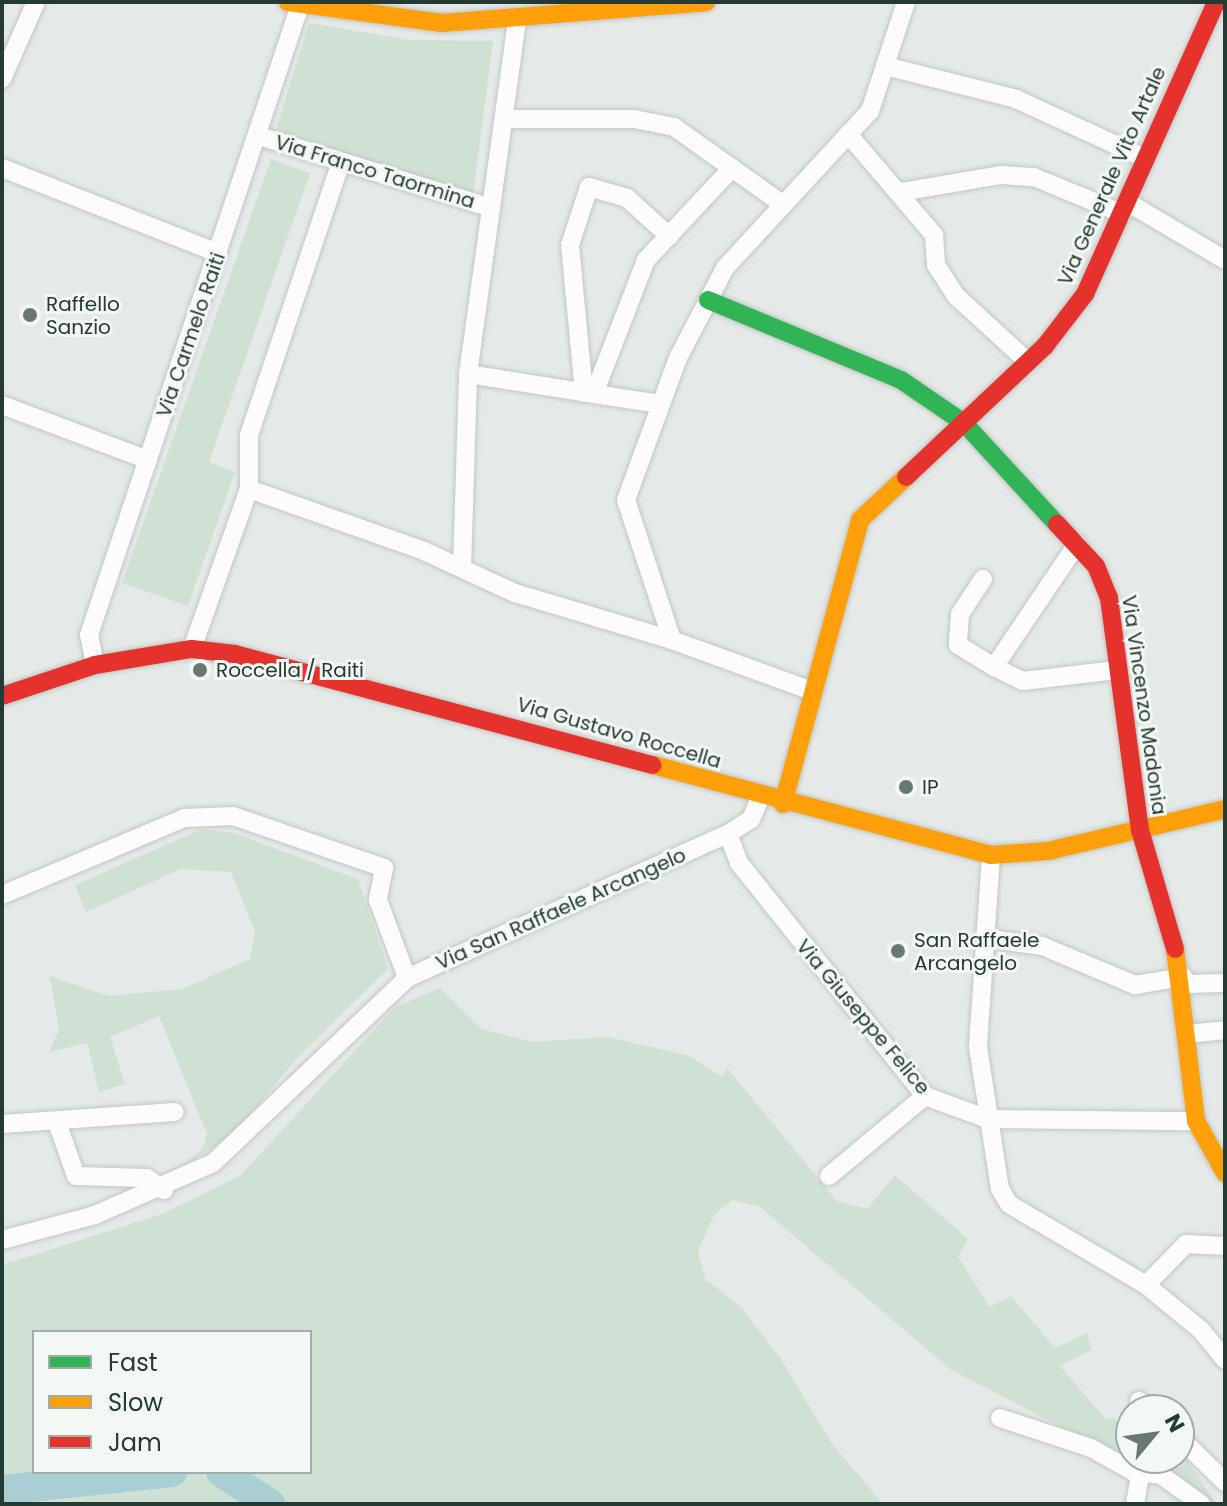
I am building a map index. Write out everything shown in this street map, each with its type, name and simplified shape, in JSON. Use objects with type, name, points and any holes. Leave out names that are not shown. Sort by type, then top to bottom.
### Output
[{"type":"street","points":[[2,79],[36,2]]},
{"type":"street","points":[[294,3],[390,21],[517,20],[706,2]]},
{"type":"street","points":[[672,640],[626,500],[660,404],[725,268],[781,203],[870,111],[906,2]]},
{"type":"street","name":"Via Generale Vito Artale","points":[[783,804],[860,520],[1027,361],[1085,294],[1216,2]]},
{"type":"street","name":"Via Carmelo Raiti","points":[[95,665],[89,635],[259,136],[294,3]]},
{"type":"street","points":[[462,568],[468,374],[517,20]]},
{"type":"street","points":[[885,66],[1016,99],[1144,158]]},
{"type":"street","points":[[504,119],[634,119],[674,127],[781,203]]},
{"type":"street","points":[[848,134],[901,192],[934,235],[936,265],[956,296],[1027,361]]},
{"type":"street","name":"Via Franco Taormina","points":[[259,136],[491,208]]},
{"type":"street","points":[[192,649],[249,489],[249,435],[341,162]]},
{"type":"street","points":[[2,168],[218,253]]},
{"type":"street","points":[[589,393],[646,260],[732,168]]},
{"type":"street","points":[[901,192],[1002,175],[1034,177],[1125,208],[1225,260]]},
{"type":"street","points":[[589,393],[570,245],[589,187],[627,198],[669,236]]},
{"type":"street","name":"Via Vincenzo Madonia","points":[[708,300],[901,380],[964,423],[1077,544],[1109,598],[1116,670],[1140,830],[1183,981],[1196,1121],[1225,1173]]},
{"type":"street","points":[[468,374],[660,404]]},
{"type":"street","points":[[2,405],[148,460]]},
{"type":"street","points":[[249,489],[462,568],[515,593],[672,640],[812,691]]},
{"type":"street","points":[[994,667],[1077,544]]},
{"type":"street","points":[[983,579],[960,614],[958,645],[1023,681],[1116,670]]},
{"type":"street","name":"Via Gustavo Roccella","points":[[2,696],[95,665],[192,649],[445,705],[760,798],[991,855],[1048,851],[1225,809]]},
{"type":"street","points":[[728,834],[751,819],[760,798]]},
{"type":"street","points":[[2,895],[184,818],[233,816],[384,868],[378,900],[407,978]]},
{"type":"street","name":"Via San Raffaele Arcangelo","points":[[2,1240],[164,1190],[253,1131],[407,978],[728,834]]},
{"type":"street","name":"Via Giuseppe Felice","points":[[728,834],[760,894],[925,1096],[988,1119],[1196,1121]]},
{"type":"street","points":[[991,855],[978,1047],[988,1119],[1009,1204],[1146,1285],[1201,1330],[1225,1360]]},
{"type":"street","points":[[984,938],[1042,946],[1135,985],[1183,981],[1225,983]]},
{"type":"street","points":[[1188,1034],[1225,1030]]},
{"type":"street","points":[[829,1176],[925,1096]]},
{"type":"street","points":[[2,1124],[58,1125],[175,1112]]},
{"type":"street","points":[[58,1125],[76,1176],[147,1178],[164,1190]]},
{"type":"street","points":[[1146,1285],[1186,1244],[1225,1246]]},
{"type":"street","points":[[1000,1418],[1115,1461]]},
{"type":"street","points":[[1195,1453],[1225,1482]]},
{"type":"street","points":[[1135,1504],[1140,1474]]},
{"type":"street","points":[[1156,1474],[1201,1504]]},
{"type":"green space","points":[[309,23],[408,40],[493,41],[473,195],[276,130]]},
{"type":"green space","points":[[271,159],[310,173],[209,462],[235,472],[188,606],[122,583]]},
{"type":"green space","points":[[202,829],[234,833],[358,879],[388,969],[299,1056],[232,1136],[182,1166],[203,1148],[207,1134],[159,1016],[110,1037],[125,1084],[99,1092],[87,1043],[49,1052],[59,1030],[50,976],[109,996],[182,989],[250,959],[255,932],[231,872],[181,869],[86,912],[75,885]]},
{"type":"green space","points":[[440,988],[482,1029],[533,1042],[608,1037],[690,1056],[722,1077],[727,1068],[837,1201],[867,1209],[895,1175],[968,1239],[958,1257],[990,1307],[1011,1296],[1055,1348],[1087,1333],[1092,1350],[1060,1366],[1106,1420],[1115,1419],[1115,1455],[950,1369],[760,1207],[732,1200],[714,1215],[698,1251],[705,1279],[739,1305],[779,1356],[832,1444],[883,1504],[2,1504],[2,1265],[162,1214],[240,1176],[394,1008]]},
{"type":"green space","points":[[1195,1472],[1216,1504],[1174,1474]]},
{"type":"waterway","points":[[2,1490],[153,1474]]},
{"type":"waterway","points":[[224,1474],[270,1504]]},
{"type":"traffic: fast","points":[[708,300],[901,380],[964,423],[1057,524]]},
{"type":"traffic: slow","points":[[288,2],[442,23],[706,2]]},
{"type":"traffic: slow","points":[[783,804],[860,520],[906,477]]},
{"type":"traffic: slow","points":[[653,765],[991,855],[1048,851],[1225,809]]},
{"type":"traffic: slow","points":[[1175,949],[1196,1121],[1225,1173]]},
{"type":"traffic: jam","points":[[906,477],[1045,346],[1085,294],[1216,2]]},
{"type":"traffic: jam","points":[[1057,524],[1096,566],[1109,598],[1140,830],[1175,949]]},
{"type":"traffic: jam","points":[[2,696],[95,665],[192,649],[235,654],[653,765]]},
{"type":"place","name":"Raffello Sanzio","points":[[30,315]]},
{"type":"place","name":"Roccella / Raiti","points":[[200,670]]},
{"type":"place","name":"IP","points":[[906,787]]},
{"type":"place","name":"San Raffaele Arcangelo","points":[[898,951]]}]
